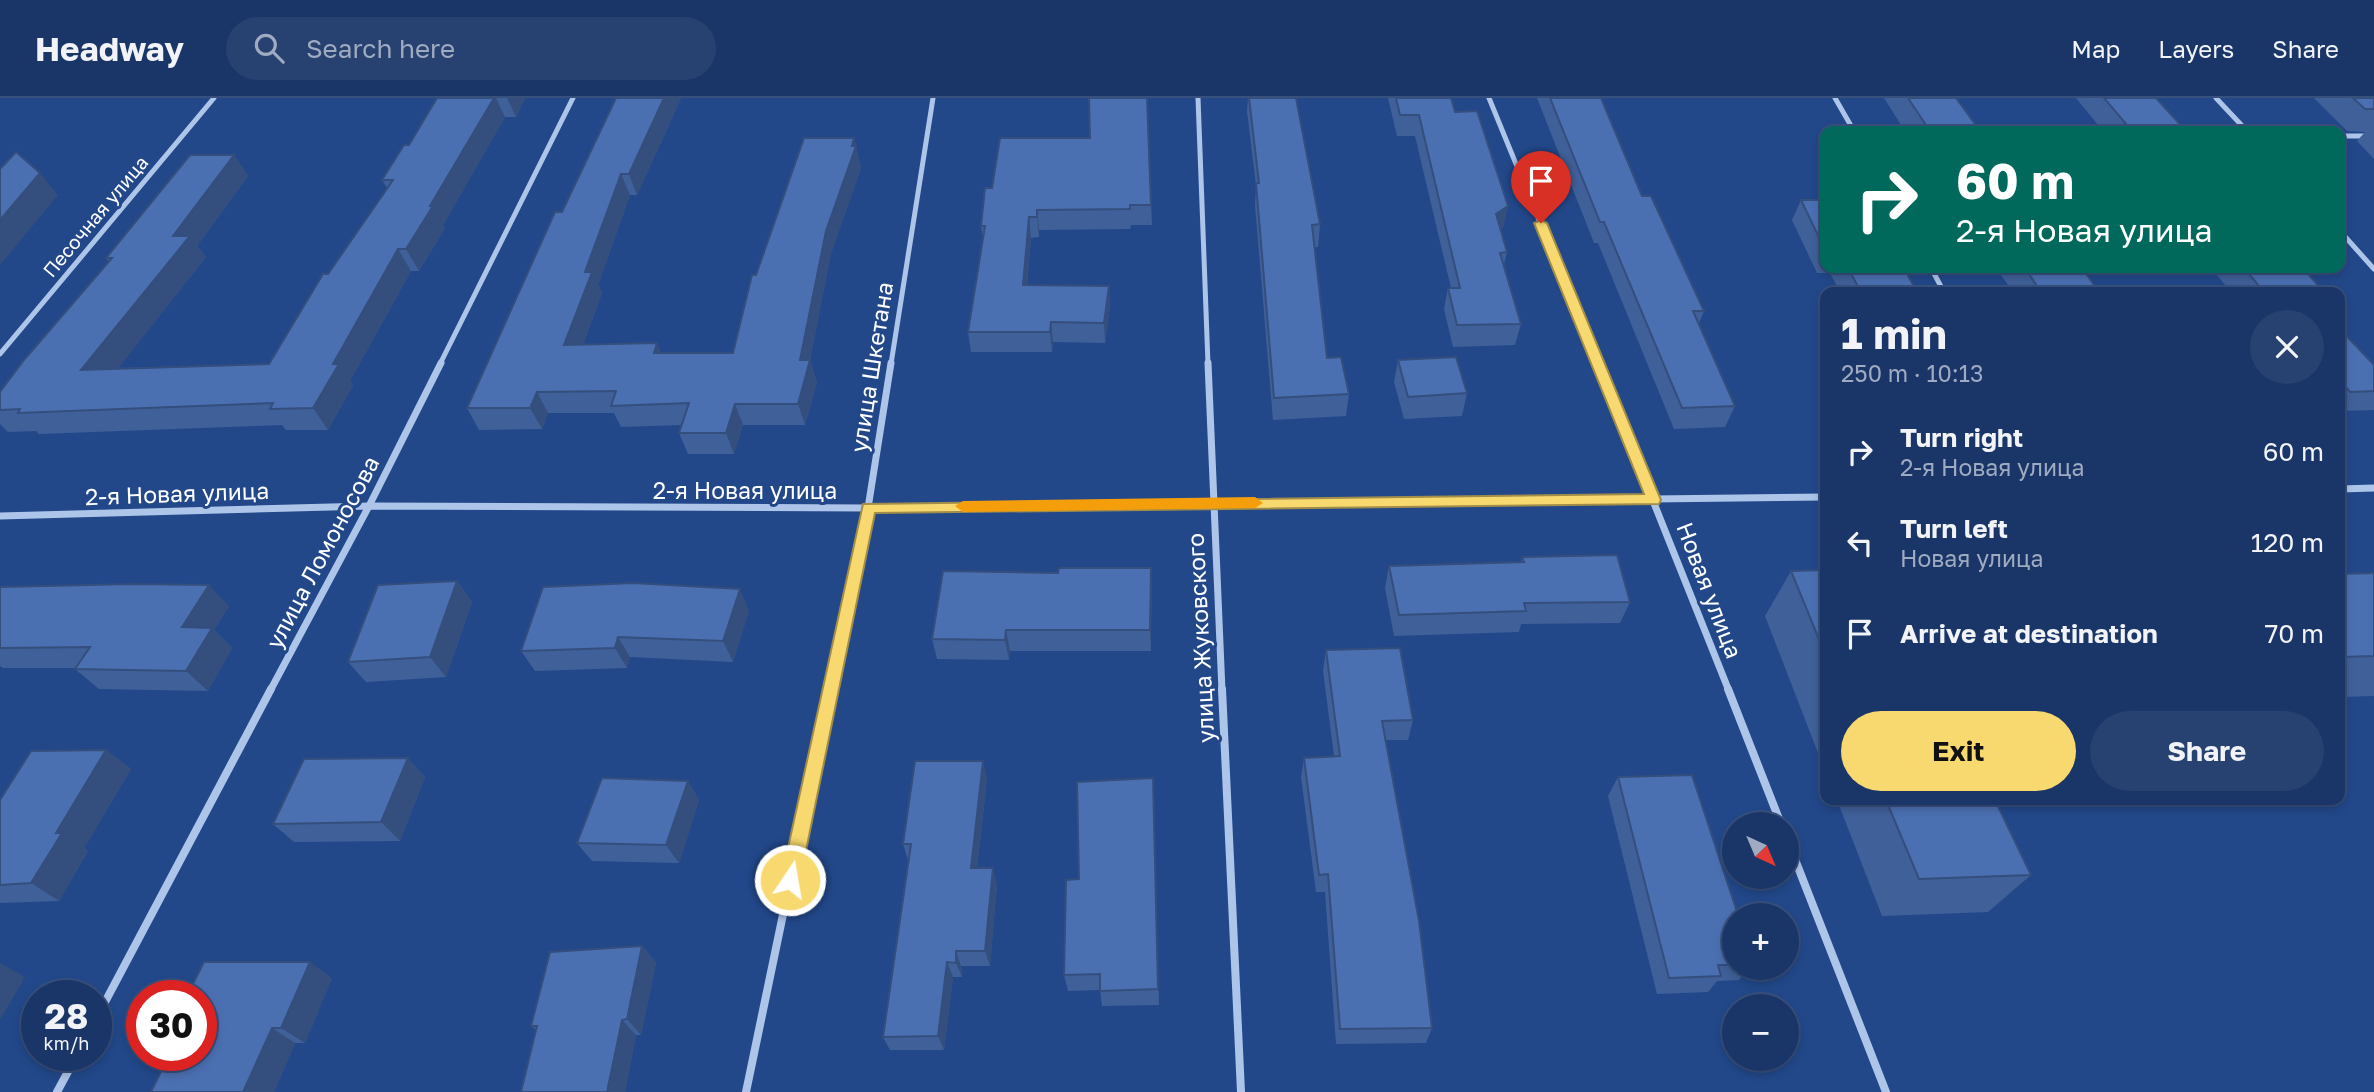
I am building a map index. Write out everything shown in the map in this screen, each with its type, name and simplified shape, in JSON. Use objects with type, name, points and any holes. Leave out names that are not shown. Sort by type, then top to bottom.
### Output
[{"type":"street","name":"Песочная улица","points":[[0,354],[214,98]]},
{"type":"street","name":"улица Ломоносова","points":[[112,989],[369,506],[573,98]]},
{"type":"street","name":"улица Шкетана","points":[[746,1092],[868,508],[933,98]]},
{"type":"street","name":"улица Жуковского","points":[[1198,98],[1213,503],[1241,1092]]},
{"type":"street","name":"Новая улица","points":[[1489,98],[1654,500],[1776,812]]},
{"type":"street","points":[[1836,98],[1851,126]]},
{"type":"street","points":[[2216,98],[2242,126]]},
{"type":"street","points":[[2345,136],[2374,136]]},
{"type":"street","points":[[2345,237],[2374,269]]},
{"type":"street","points":[[2345,489],[2374,488]]},
{"type":"street","name":"2-я Новая улица","points":[[0,516],[369,506],[868,508],[1820,497]]},
{"type":"street","points":[[1799,870],[1886,1092]]},
{"type":"street","points":[[57,1092],[68,1071]]},
{"type":"building","points":[[437,98],[494,98],[406,249],[398,249],[333,364],[339,364],[313,408],[270,409],[273,403],[18,413],[20,409],[0,410],[0,392],[24,360],[112,258],[106,258],[190,155],[234,155],[173,236],[190,236],[81,370],[269,364],[323,274],[328,274],[393,180],[382,180],[404,145],[409,145]]},
{"type":"building","points":[[616,98],[664,98],[629,174],[621,174],[585,272],[592,272],[564,345],[657,343],[654,353],[733,353],[752,275],[756,275],[804,138],[854,138],[852,146],[856,146],[826,231],[800,360],[810,360],[798,404],[735,404],[726,433],[679,433],[689,403],[611,406],[616,391],[537,392],[530,408],[467,408],[555,212],[562,212]]},
{"type":"building","points":[[1089,98],[1147,98],[1151,205],[1130,205],[1130,209],[1037,210],[1037,217],[1029,217],[1023,285],[1109,286],[1104,323],[1051,322],[1050,332],[968,332],[985,226],[981,226],[985,188],[992,188],[1000,138],[1090,138]]},
{"type":"building","points":[[1249,98],[1296,98],[1320,224],[1312,225],[1327,358],[1341,357],[1349,394],[1274,398],[1256,183],[1259,183]]},
{"type":"building","points":[[1396,98],[1451,98],[1455,112],[1477,111],[1508,206],[1496,214],[1507,252],[1500,253],[1521,324],[1457,325],[1448,288],[1460,288],[1419,115],[1400,115]]},
{"type":"building","points":[[1550,98],[1601,98],[1642,196],[1651,196],[1704,311],[1693,311],[1735,406],[1682,408],[1604,222],[1600,222]]},
{"type":"building","points":[[1908,98],[1956,98],[1976,126],[1927,126]]},
{"type":"building","points":[[2104,98],[2156,98],[2181,126],[2128,126]]},
{"type":"building","points":[[2353,98],[2374,98],[2374,109],[2365,109]]},
{"type":"building","points":[[16,152],[40,173],[0,220],[0,169]]},
{"type":"building","points":[[1801,200],[1820,200],[1820,240]]},
{"type":"building","points":[[1851,273],[1907,273],[1914,287],[1858,287]]},
{"type":"building","points":[[2028,273],[2086,273],[2095,287],[2038,287]]},
{"type":"building","points":[[2248,273],[2307,273],[2320,287],[2260,287]]},
{"type":"building","points":[[2345,334],[2374,365],[2374,391],[2350,392],[2345,386]]},
{"type":"building","points":[[1456,357],[1467,393],[1408,397],[1398,360]]},
{"type":"building","points":[[1617,555],[1630,602],[1524,603],[1526,611],[1399,615],[1389,566],[1524,562],[1522,557]]},
{"type":"building","points":[[1059,568],[1151,568],[1150,630],[1006,630],[1005,640],[932,639],[943,571],[1058,573]]},
{"type":"building","points":[[1820,570],[1820,642],[1791,571]]},
{"type":"building","points":[[2374,573],[2374,656],[2345,657],[2345,574]]},
{"type":"building","points":[[457,581],[430,657],[348,662],[378,585]]},
{"type":"building","points":[[633,583],[740,589],[723,641],[618,637],[615,648],[521,651],[543,587]]},
{"type":"building","points":[[209,585],[182,627],[212,628],[186,671],[75,669],[90,647],[0,648],[0,587]]},
{"type":"building","points":[[1400,648],[1413,720],[1382,721],[1419,921],[1432,1028],[1340,1029],[1328,874],[1319,875],[1304,758],[1340,756],[1326,650]]},
{"type":"building","points":[[106,750],[56,833],[62,833],[31,883],[0,885],[0,800],[31,751]]},
{"type":"building","points":[[408,758],[381,822],[273,824],[304,759]]},
{"type":"building","points":[[915,761],[983,761],[971,868],[993,868],[985,951],[956,951],[956,963],[947,962],[938,1036],[883,1037],[911,844],[903,844]]},
{"type":"building","points":[[1692,775],[1722,866],[1722,889],[1729,889],[1734,903],[1722,903],[1722,965],[1718,965],[1721,976],[1669,978],[1618,777]]},
{"type":"building","points":[[602,778],[688,781],[666,845],[577,843]]},
{"type":"building","points":[[1153,778],[1158,989],[1100,991],[1100,974],[1064,975],[1066,880],[1079,879],[1077,782]]},
{"type":"building","points":[[1888,805],[1997,805],[2031,875],[1919,879]]},
{"type":"building","points":[[642,946],[627,1019],[622,1020],[607,1092],[521,1092],[537,1026],[531,1026],[550,952]]},
{"type":"building","points":[[204,962],[310,962],[281,1028],[272,1028],[243,1092],[151,1092],[161,1071],[217,1071],[217,980],[195,980]]},
{"type":"slow traffic","points":[[963,506],[1255,503]]},
{"type":"route","points":[[790,880],[868,508],[1654,500],[1541,223]]}]
